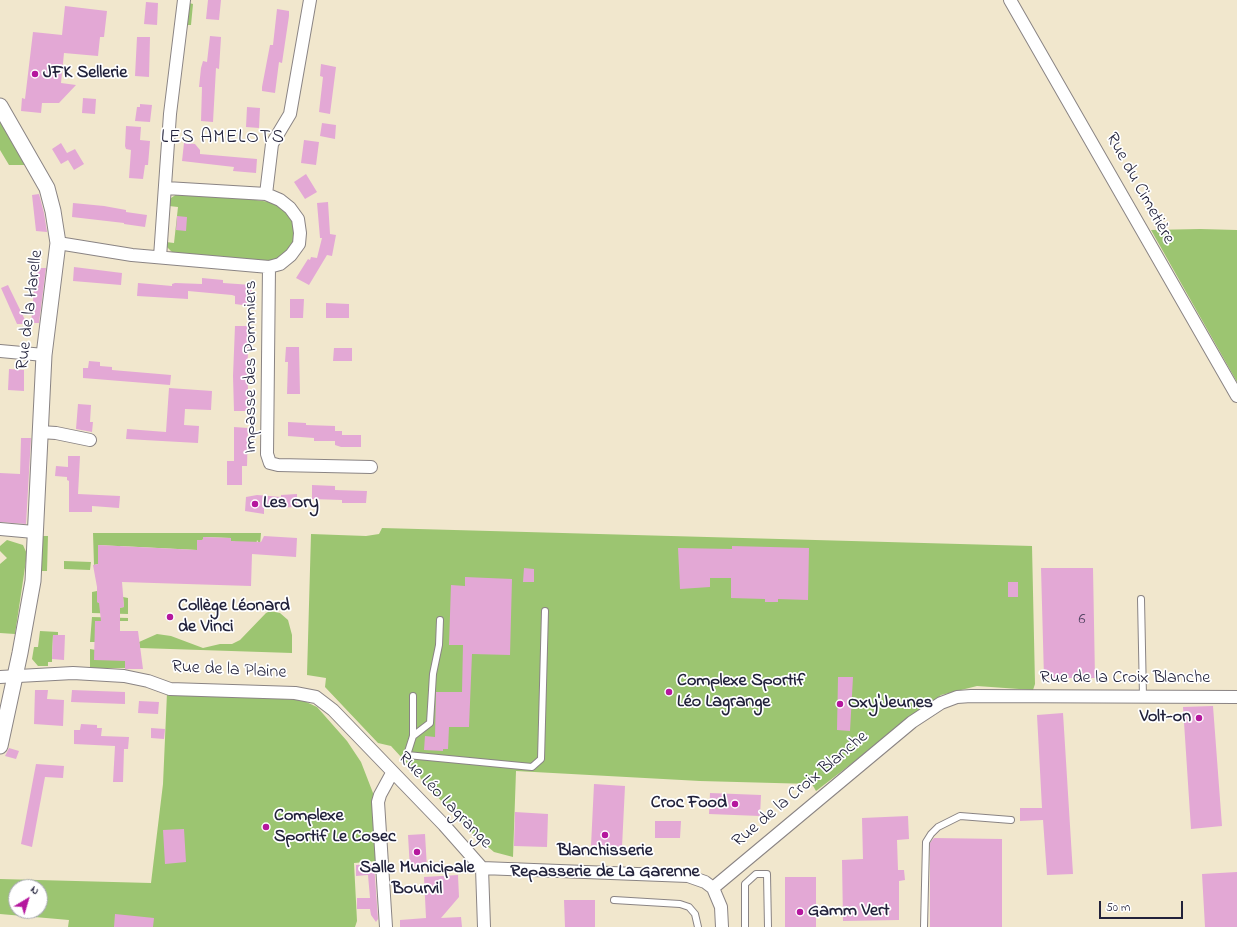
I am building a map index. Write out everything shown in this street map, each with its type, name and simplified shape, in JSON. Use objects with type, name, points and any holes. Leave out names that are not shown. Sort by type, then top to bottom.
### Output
[{"type":"street","points":[[160,257],[170,114],[184,0]]},
{"type":"street","points":[[266,194],[272,144],[290,114],[310,0]]},
{"type":"street","name":"Rue du Cimetière","points":[[1010,0],[1237,396]]},
{"type":"street","name":"Rue de la Harelle","points":[[0,106],[47,188],[53,211],[58,243],[44,355],[37,514],[34,532],[33,581],[20,653],[7,677],[0,746]]},
{"type":"street","points":[[58,243],[132,255],[269,267],[280,264],[291,255],[298,244],[300,233],[298,219],[290,208],[280,200],[266,194],[166,188]]},
{"type":"street","name":"Impasse des Pommiers","points":[[269,267],[267,454],[270,463],[278,465],[371,467]]},
{"type":"street","points":[[0,351],[44,355]]},
{"type":"street","points":[[40,432],[56,433],[90,440]]},
{"type":"street","points":[[2,530],[34,532]]},
{"type":"street","name":"Rue de la Plaine","points":[[7,677],[73,673],[117,676],[148,681],[170,689],[302,694],[316,697],[333,710],[371,752]]},
{"type":"street","name":"Rue de la Croix Blanche","points":[[713,888],[912,722],[941,703],[957,698],[971,696],[1237,697]]},
{"type":"street","name":"Rue Léo Lagrange","points":[[371,752],[444,825],[482,868],[484,927]]},
{"type":"street","points":[[386,927],[378,802],[380,795],[392,773]]},
{"type":"street","points":[[482,868],[688,876],[705,882],[713,888],[721,907],[722,927]]},
{"type":"lane","points":[[1141,599],[1143,697]]},
{"type":"lane","points":[[413,696],[413,736],[407,755],[532,767],[541,759],[545,611]]},
{"type":"lane","points":[[413,736],[430,724],[433,674],[439,645],[440,620]]},
{"type":"lane","points":[[924,927],[926,842],[930,834],[938,827],[960,816],[1011,820]]},
{"type":"lane","points":[[745,927],[745,884],[756,874],[767,874],[768,927]]},
{"type":"lane","points":[[614,900],[680,904],[689,907],[695,914],[698,927]]},
{"type":"green space","points":[[189,3],[193,4],[191,25],[187,25]]},
{"type":"green space","points":[[0,118],[28,165],[9,165],[0,150]]},
{"type":"green space","points":[[177,194],[241,198],[277,203],[294,216],[297,237],[283,257],[267,262],[174,254],[167,247],[166,242],[174,243],[178,207],[169,206],[171,198]]},
{"type":"green space","points":[[1151,230],[1237,230],[1237,382]]},
{"type":"green space","name":"Complexe Sportif Léo Lagrange","points":[[382,528],[1032,546],[1035,684],[1033,690],[977,686],[941,695],[816,791],[812,784],[700,781],[516,771],[513,857],[494,852],[467,829],[391,746],[378,743],[325,687],[326,678],[307,675],[311,534],[366,536],[379,534]]},
{"type":"green space","points":[[93,533],[261,533],[260,545],[257,540],[256,546],[231,541],[231,538],[204,537],[197,550],[120,546],[117,554],[117,546],[98,545],[98,564],[94,565]]},
{"type":"green space","points":[[42,536],[48,536],[47,571],[41,571]]},
{"type":"green space","points":[[7,540],[23,545],[27,554],[15,634],[0,633],[0,564],[7,558],[0,551],[0,546]]},
{"type":"green space","points":[[64,561],[91,562],[90,570],[64,569]]},
{"type":"green space","points":[[97,591],[97,602],[118,608],[124,607],[123,597],[128,598],[128,614],[92,613],[92,592]]},
{"type":"green space","points":[[270,611],[280,613],[288,620],[292,635],[292,653],[140,648],[139,642],[157,634],[171,636],[203,648],[220,644],[232,644],[240,640],[266,613]]},
{"type":"green space","points":[[92,617],[128,618],[128,621],[95,621],[95,642],[90,642]]},
{"type":"green space","points":[[40,631],[58,632],[58,635],[53,635],[52,662],[48,662],[48,666],[38,666],[32,659],[34,647],[38,647]]},
{"type":"green space","points":[[90,649],[126,655],[125,668],[90,668]]},
{"type":"green space","name":"Complexe Sportif Le Cosec","points":[[167,693],[302,700],[317,707],[347,741],[361,762],[373,793],[378,861],[354,863],[357,921],[355,927],[68,927],[69,920],[48,918],[48,880],[151,883],[163,784]]},
{"type":"green space","name":"Complexe Sportif Le Cosec","points":[[0,879],[8,879],[8,915],[0,914]]},
{"type":"building","points":[[208,0],[221,0],[219,20],[206,19]]},
{"type":"building","points":[[146,2],[158,3],[157,25],[144,24]]},
{"type":"building","points":[[65,6],[107,11],[104,37],[100,37],[98,56],[64,53],[61,83],[76,85],[59,103],[42,103],[41,113],[21,111],[22,98],[25,99],[33,32],[62,35]]},
{"type":"building","points":[[277,9],[289,11],[289,16],[282,63],[279,62],[275,93],[262,91],[262,87],[270,45],[273,45]]},
{"type":"building","points":[[210,36],[221,37],[219,69],[216,68],[213,122],[201,121],[202,87],[199,87],[203,61],[207,62]]},
{"type":"building","points":[[137,37],[150,37],[149,77],[135,76]]},
{"type":"building","points":[[321,64],[336,67],[330,114],[319,112],[323,77],[320,76]]},
{"type":"building","points":[[83,98],[96,99],[95,114],[82,113]]},
{"type":"building","points":[[140,104],[152,105],[150,122],[135,121],[137,107],[140,107]]},
{"type":"building","points":[[247,107],[260,108],[259,128],[246,127]]},
{"type":"building","points":[[322,123],[336,125],[335,139],[320,136]]},
{"type":"building","points":[[126,126],[141,127],[140,140],[150,141],[148,165],[145,165],[143,179],[129,178],[131,150],[126,149],[125,146]]},
{"type":"building","points":[[304,140],[319,142],[316,165],[301,163]]},
{"type":"building","points":[[61,143],[67,153],[75,149],[84,164],[74,170],[68,160],[61,164],[52,149]]},
{"type":"building","points":[[184,143],[195,144],[200,150],[200,154],[257,159],[256,173],[233,171],[234,167],[182,161]]},
{"type":"building","points":[[306,174],[317,192],[305,199],[294,182]]},
{"type":"building","points":[[39,194],[47,232],[36,231],[32,195]]},
{"type":"building","points":[[328,202],[330,234],[336,235],[332,256],[327,255],[309,285],[296,278],[308,259],[310,260],[311,257],[317,258],[322,238],[320,238],[317,203]]},
{"type":"building","points":[[73,203],[104,206],[126,210],[126,212],[147,215],[145,227],[72,217]]},
{"type":"building","points":[[177,216],[187,217],[186,231],[176,230]]},
{"type":"building","points":[[74,267],[122,273],[121,285],[73,281]]},
{"type":"building","points":[[36,268],[46,268],[39,323],[31,323]]},
{"type":"building","points":[[202,278],[223,280],[223,283],[252,285],[250,306],[235,304],[235,296],[232,295],[188,291],[188,299],[137,296],[138,283],[172,286],[172,284],[175,283],[202,284]]},
{"type":"building","points":[[8,285],[27,324],[17,324],[1,288]]},
{"type":"building","points":[[290,299],[304,299],[303,318],[290,318]]},
{"type":"building","points":[[326,303],[349,304],[349,318],[326,318]]},
{"type":"building","points":[[235,326],[250,326],[247,368],[249,411],[234,411],[233,376]]},
{"type":"building","points":[[286,347],[299,347],[300,394],[287,394],[288,362],[285,362]]},
{"type":"building","points":[[334,348],[352,348],[352,361],[333,361]]},
{"type":"building","points":[[89,361],[100,362],[100,366],[112,367],[112,370],[171,375],[170,385],[83,378],[83,368],[88,368]]},
{"type":"building","points":[[9,369],[24,370],[24,391],[8,390]]},
{"type":"building","points":[[169,388],[212,391],[211,410],[185,409],[184,425],[199,426],[198,443],[126,439],[127,429],[166,432]]},
{"type":"building","points":[[78,404],[91,405],[90,422],[93,422],[92,432],[76,429]]},
{"type":"building","points":[[288,422],[306,423],[306,425],[335,426],[335,431],[342,431],[342,435],[361,435],[361,447],[341,447],[335,445],[335,441],[314,441],[314,438],[288,436]]},
{"type":"building","points":[[234,427],[248,428],[247,466],[242,466],[242,485],[227,485],[227,461],[234,461]]},
{"type":"building","points":[[21,438],[31,438],[26,524],[0,522],[0,473],[20,474]]},
{"type":"building","points":[[68,456],[80,456],[78,494],[120,496],[119,508],[92,506],[92,512],[69,512],[69,481],[67,480],[67,477],[55,476],[56,466],[68,467]]},
{"type":"building","points":[[312,485],[335,486],[335,490],[367,491],[366,503],[342,503],[342,500],[312,499]]},
{"type":"building","points":[[297,494],[297,507],[264,508],[264,514],[245,511],[246,497],[257,495],[281,497],[281,495]]},
{"type":"building","points":[[264,536],[297,538],[296,557],[252,554],[251,586],[122,582],[124,607],[120,608],[120,631],[138,631],[143,669],[125,669],[125,661],[94,660],[95,621],[101,621],[99,603],[97,602],[97,587],[93,565],[98,564],[98,545],[197,550],[197,540],[203,540],[203,537],[231,538],[231,541],[261,542]]},
{"type":"building","points":[[732,546],[809,548],[808,600],[778,599],[778,602],[765,602],[765,599],[731,598],[731,578],[710,578],[710,587],[680,589],[678,548],[732,549]]},
{"type":"building","points":[[524,568],[534,569],[534,582],[523,582]]},
{"type":"building","points":[[1041,568],[1093,568],[1095,678],[1044,678]]},
{"type":"building","points":[[465,577],[512,579],[510,655],[472,654],[469,727],[449,727],[448,749],[443,749],[443,751],[424,750],[425,736],[435,737],[436,692],[462,692],[463,645],[449,645],[451,585],[465,586]]},
{"type":"building","points":[[1008,582],[1018,582],[1018,597],[1008,597]]},
{"type":"building","points":[[53,635],[65,635],[64,660],[52,659]]},
{"type":"building","name":"Oxy'Jeunes","points":[[838,677],[853,677],[850,731],[837,730]]},
{"type":"building","points":[[35,690],[48,690],[47,699],[64,700],[63,726],[34,724]]},
{"type":"building","points":[[72,690],[125,692],[125,704],[71,702]]},
{"type":"building","points":[[139,701],[159,702],[158,714],[138,713]]},
{"type":"building","points":[[1213,706],[1222,826],[1191,829],[1183,707]]},
{"type":"building","points":[[1063,713],[1073,874],[1047,875],[1043,820],[1020,821],[1020,808],[1042,808],[1037,715]]},
{"type":"building","points":[[81,724],[97,725],[97,728],[102,728],[101,736],[129,737],[128,749],[124,749],[123,782],[113,782],[115,746],[74,744],[74,730],[80,730]]},
{"type":"building","points":[[151,728],[165,729],[164,739],[151,738]]},
{"type":"building","points":[[9,748],[19,751],[16,759],[5,756]]},
{"type":"building","points":[[36,764],[64,766],[63,778],[45,777],[32,847],[21,844]]},
{"type":"building","points":[[594,784],[625,786],[622,847],[591,846]]},
{"type":"building","name":"Croc Food","points":[[710,793],[761,795],[760,816],[709,814]]},
{"type":"building","points":[[515,812],[548,814],[547,847],[514,846]]},
{"type":"building","points":[[908,816],[909,839],[897,840],[898,870],[904,870],[905,880],[899,881],[899,920],[843,921],[842,860],[863,859],[862,818]]},
{"type":"building","points":[[655,821],[681,821],[680,838],[655,838]]},
{"type":"building","points":[[184,829],[186,862],[165,864],[163,830]]},
{"type":"building","name":"Salle Municipale Bourvil","points":[[425,834],[427,868],[410,869],[408,835]]},
{"type":"building","points":[[934,838],[1002,839],[1002,927],[930,927],[930,843]]},
{"type":"building","points":[[374,864],[378,919],[376,922],[371,915],[370,909],[357,909],[357,898],[370,898],[368,875],[356,876],[356,865]]},
{"type":"building","points":[[1237,872],[1237,927],[1205,927],[1202,874]]},
{"type":"building","points":[[458,875],[459,897],[441,918],[461,917],[462,927],[400,927],[400,920],[426,918],[424,877]]},
{"type":"building","name":"Gamm Vert","points":[[785,877],[816,877],[816,927],[785,927]]},
{"type":"building","points":[[564,900],[595,900],[595,927],[565,927]]},
{"type":"building","points":[[115,914],[154,918],[153,927],[114,927]]},
{"type":"place","name":"JFK Sellerie","points":[[35,74]]},
{"type":"place","name":"Les Ory","points":[[255,504]]},
{"type":"place","name":"Collège Léonard de Vinci","points":[[170,617]]},
{"type":"place","name":"Complexe Sportif Léo Lagrange","points":[[669,692]]},
{"type":"place","name":"Oxy'Jeunes","points":[[840,704]]},
{"type":"place","name":"Volt-on","points":[[1199,718]]},
{"type":"place","name":"Croc Food","points":[[735,804]]},
{"type":"place","name":"Complexe Sportif Le Cosec","points":[[266,827]]},
{"type":"place","name":"Blanchisserie Repasserie de La Garenne","points":[[605,835]]},
{"type":"place","name":"Salle Municipale Bourvil","points":[[417,852]]},
{"type":"place","name":"Gamm Vert","points":[[800,912]]},
{"type":"district","name":"LES AMELOTS","points":[[223,139]]}]
